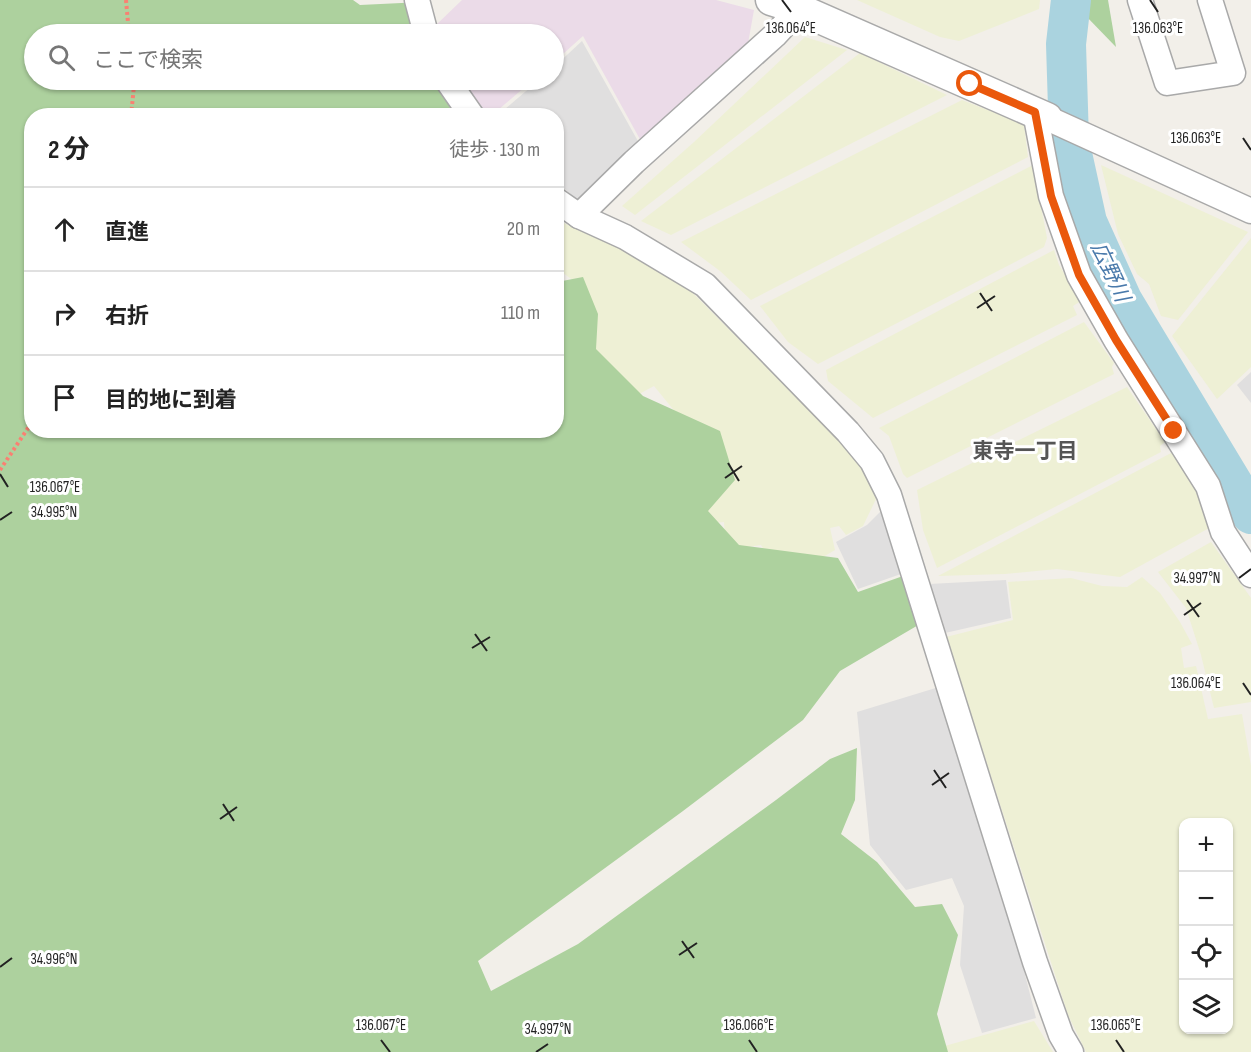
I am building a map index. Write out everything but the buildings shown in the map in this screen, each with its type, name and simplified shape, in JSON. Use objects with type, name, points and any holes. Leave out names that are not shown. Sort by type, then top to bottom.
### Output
[{"type":"street","points":[[417,0],[423,24]]},
{"type":"street","points":[[1140,0],[1167,83],[1242,73],[1210,0]]},
{"type":"street","points":[[579,216],[634,162],[775,35],[785,5],[1041,115],[1251,211]]},
{"type":"street","points":[[454,90],[466,108]]},
{"type":"street","points":[[1041,115],[1051,196],[1079,275],[1116,340],[1208,486],[1223,532],[1251,575]]},
{"type":"street","points":[[564,206],[579,216],[625,237],[705,285],[848,432],[872,461],[888,495],[1035,962],[1061,1035],[1071,1052]]},
{"type":"path","points":[[126,0],[128,24]]},
{"type":"path","points":[[131,108],[132,90]]},
{"type":"path","points":[[0,470],[24,434]]},
{"type":"shaded area","points":[[462,0],[716,0],[754,10],[747,49],[642,143],[583,36],[564,53],[564,24],[437,24]]},
{"type":"shaded area","points":[[582,41],[639,143],[579,202],[564,188],[564,108],[506,108],[527,90],[564,90],[564,58]]},
{"type":"shaded area","points":[[463,90],[521,90],[500,108],[479,108]]},
{"type":"shaded area","points":[[1251,372],[1251,403],[1237,385]]},
{"type":"shaded area","points":[[881,511],[901,574],[858,589],[836,542],[867,525]]},
{"type":"shaded area","points":[[1006,580],[1011,618],[945,633],[929,584]]},
{"type":"shaded area","points":[[939,687],[1016,939],[1036,1018],[982,1033],[960,965],[964,906],[952,878],[906,890],[870,845],[857,712]]},
{"type":"green space","points":[[0,0],[353,0],[360,5],[422,2],[428,24],[24,24],[24,90],[445,90],[450,108],[24,108],[24,438],[564,438],[564,281],[583,277],[598,314],[596,349],[643,396],[720,431],[735,480],[708,511],[739,545],[838,558],[858,592],[903,576],[920,624],[840,671],[803,720],[478,961],[491,991],[578,944],[830,759],[857,748],[855,800],[841,834],[877,862],[915,907],[942,904],[958,935],[937,1014],[948,1052],[0,1052]]},
{"type":"green space","points":[[857,0],[1040,0],[1039,9],[959,41],[940,37]]},
{"type":"green space","points":[[1085,0],[1108,0],[1116,47],[1084,14]]},
{"type":"green space","points":[[805,37],[847,50],[635,215],[622,206],[694,142]]},
{"type":"green space","points":[[860,53],[947,95],[671,235],[641,221]]},
{"type":"green space","points":[[962,100],[1024,124],[1028,157],[751,300],[720,271],[681,242]]},
{"type":"green space","points":[[1033,165],[1047,238],[1044,247],[818,364],[788,342],[760,306]]},
{"type":"green space","points":[[1101,165],[1248,232],[1178,320],[1161,316],[1149,284],[1137,274],[1118,234]]},
{"type":"green space","points":[[564,223],[633,252],[685,285],[800,401],[857,454],[877,497],[863,526],[846,535],[839,526],[830,528],[835,550],[811,564],[772,563],[761,545],[726,550],[724,522],[703,524],[686,425],[654,386],[626,401],[591,350],[581,286],[564,274]]},
{"type":"green space","points":[[1251,238],[1251,367],[1217,399],[1172,336]]},
{"type":"green space","points":[[1054,250],[1059,265],[1081,301],[1073,306],[1077,315],[873,418],[828,381],[826,370]]},
{"type":"green space","points":[[1084,322],[1114,363],[1112,367],[1114,374],[907,478],[903,474],[889,436],[879,428]]},
{"type":"green space","points":[[1127,387],[1165,442],[1160,446],[1161,452],[937,568],[923,530],[917,490]]},
{"type":"green space","points":[[1173,452],[1200,493],[1211,527],[1120,577],[1057,569],[1005,574],[938,576]]},
{"type":"green space","points":[[1211,542],[1251,598],[1251,702],[1214,708],[1186,608],[1158,572]]},
{"type":"green space","points":[[1142,577],[1160,593],[1192,644],[1181,648],[1184,668],[1196,666],[1208,719],[1242,714],[1251,766],[1251,1052],[1086,1052],[1068,1015],[946,637],[1013,620],[1008,582],[1071,578],[1102,586],[1127,587]]},
{"type":"green space","points":[[1034,1021],[1053,1052],[943,1052],[941,1047]]},
{"type":"waterway","name":"広野川","points":[[1071,0],[1066,44],[1069,140],[1087,222],[1122,300],[1251,514]]},
{"type":"district","name":"東寺一丁目","points":[[1025,451]]},
{"type":"route","points":[[970,84],[1035,112],[1051,196],[1079,275],[1116,340],[1174,431]]}]
